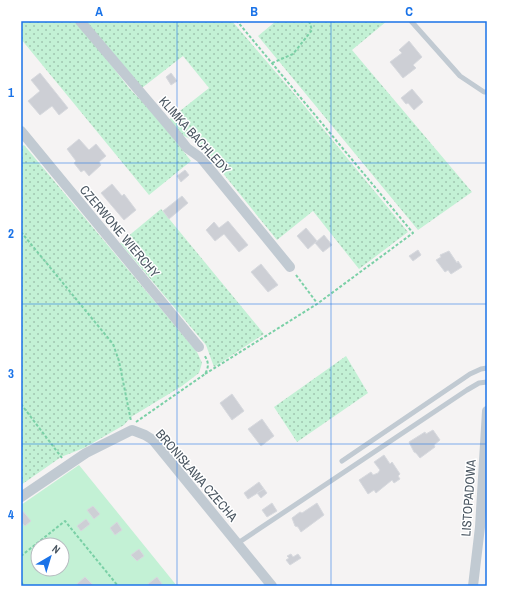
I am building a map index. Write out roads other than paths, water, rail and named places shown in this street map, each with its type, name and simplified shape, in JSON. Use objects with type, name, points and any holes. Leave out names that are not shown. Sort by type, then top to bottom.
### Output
[{"type":"street","name":"KLIMKA BACHLEDY","points":[[80,21],[183,143],[201,158],[290,267]]},
{"type":"street","name":"CZERWONE WIERCHY","points":[[21,131],[199,347]]},
{"type":"street","name":"LISTOPADOWA","points":[[473,586],[480,527],[487,411]]},
{"type":"street","name":"BRONISŁAWA CZECHA","points":[[21,497],[86,453],[132,430],[153,440],[272,586]]},
{"type":"lane","points":[[411,21],[460,76],[484,92],[487,92]]},
{"type":"lane","points":[[342,461],[470,374],[487,368]]},
{"type":"lane","points":[[238,543],[467,390],[479,383],[487,382]]}]
